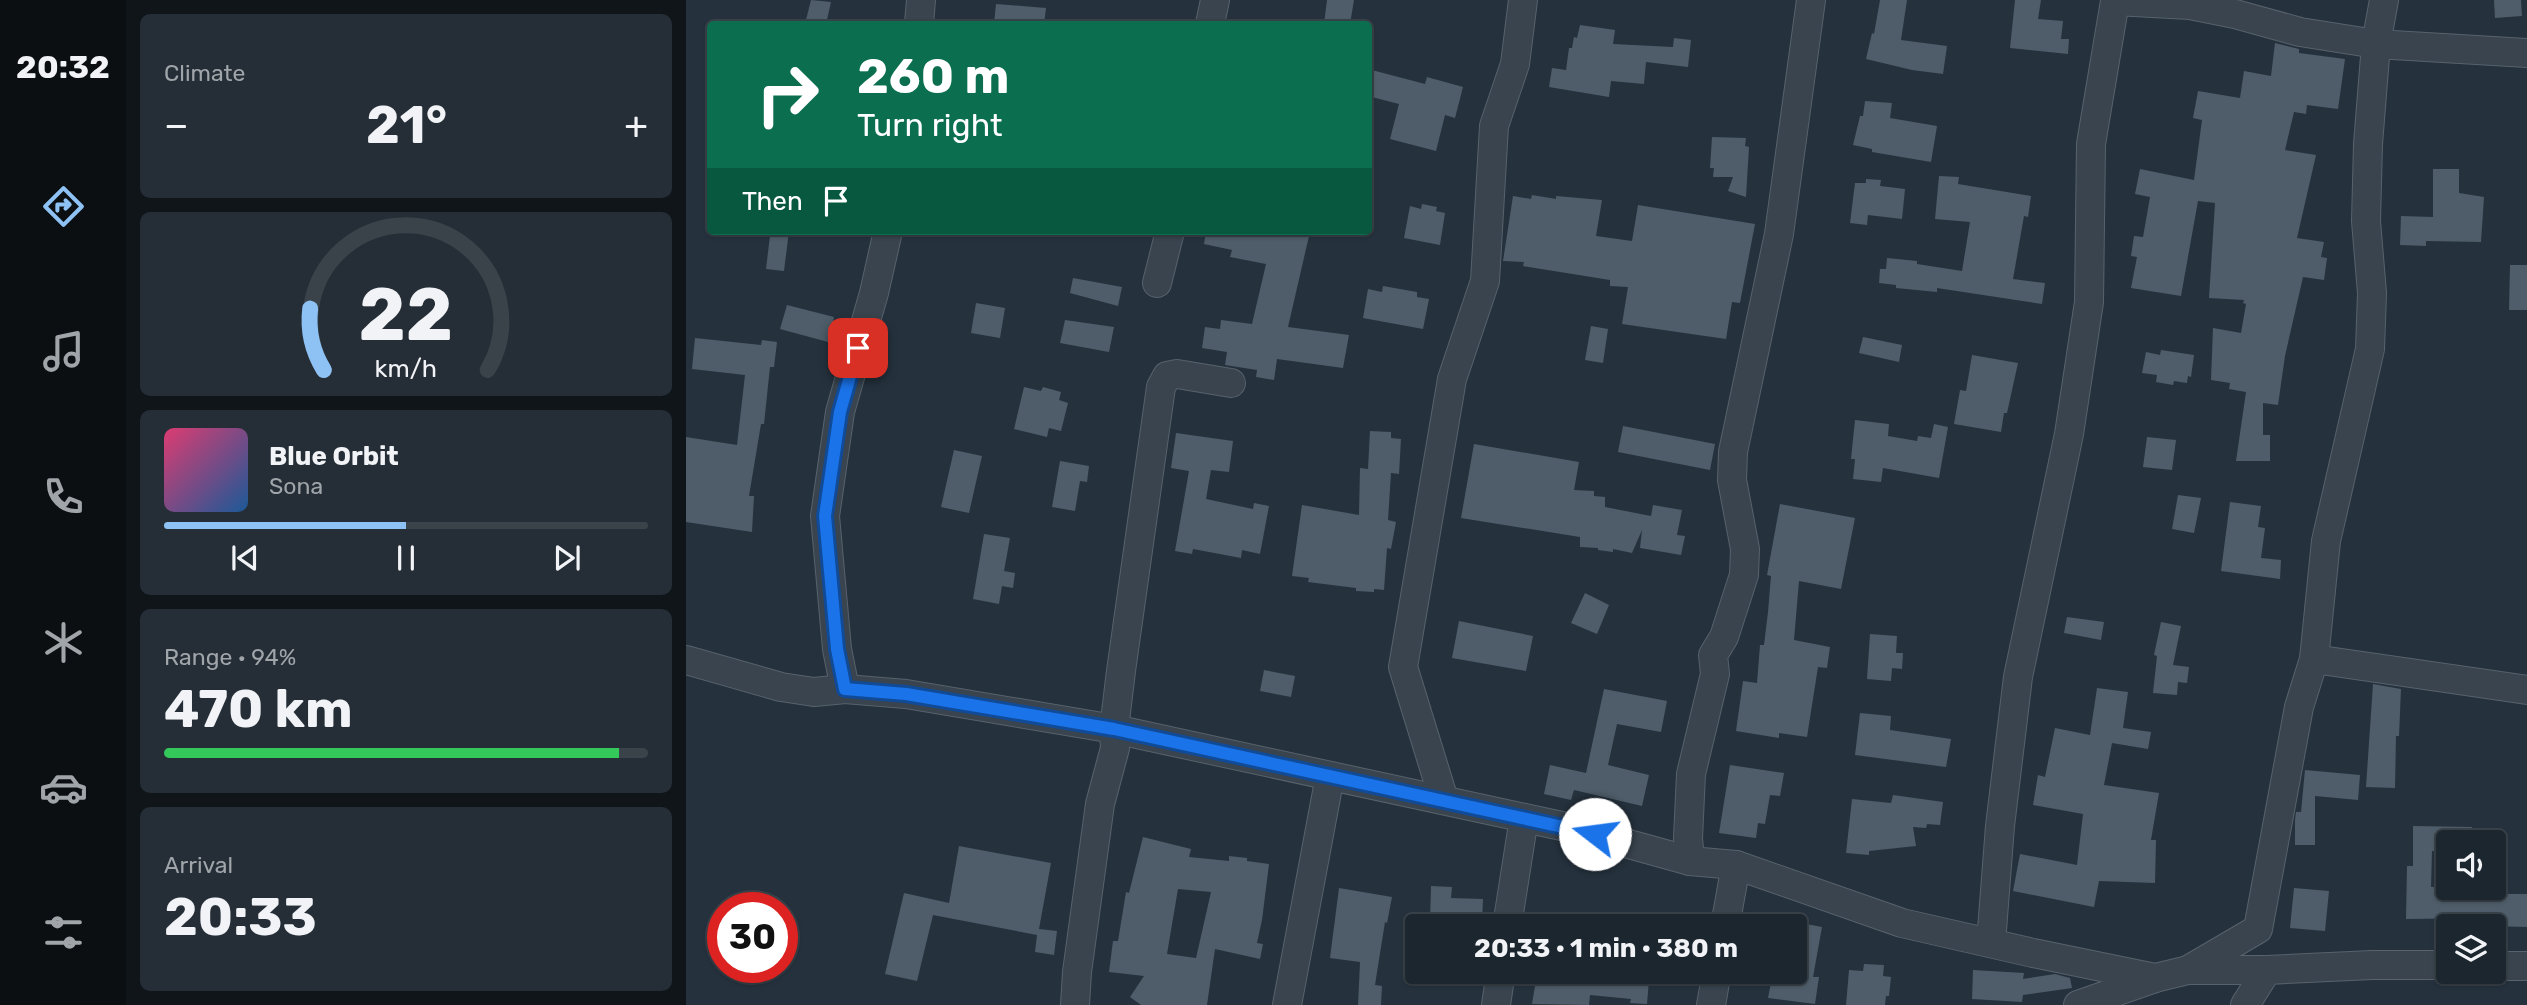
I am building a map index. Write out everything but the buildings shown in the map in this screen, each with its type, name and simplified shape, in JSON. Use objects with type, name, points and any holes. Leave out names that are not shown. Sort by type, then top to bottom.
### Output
[{"type":"street","points":[[919,21],[921,0]]},
{"type":"street","points":[[1211,21],[1215,0]]},
{"type":"street","points":[[1444,800],[1403,667],[1452,379],[1485,281],[1494,127],[1515,64],[1523,0]]},
{"type":"street","points":[[1690,862],[1688,838],[1691,774],[1715,674],[1713,655],[1724,637],[1744,575],[1745,549],[1732,480],[1733,452],[1779,233],[1811,0]]},
{"type":"street","points":[[2188,970],[2258,929],[2299,707],[2314,659],[2326,541],[2370,349],[2372,293],[2366,209],[2368,144],[2376,44],[2384,0]]},
{"type":"street","points":[[1991,943],[2000,826],[2018,677],[2069,434],[2089,302],[2091,144],[2115,1],[2190,5],[2300,32],[2376,44],[2527,53]]},
{"type":"street","points":[[845,689],[837,649],[825,516],[840,412],[874,293],[887,235]]},
{"type":"street","points":[[1157,283],[1169,235]]},
{"type":"street","points":[[1075,1005],[1100,804],[1115,748],[1114,729],[1161,387],[1167,376],[1177,374],[1231,383]]},
{"type":"street","points":[[2314,659],[2527,690]]},
{"type":"street","points":[[686,660],[781,687],[814,692],[845,689],[906,694],[1114,729],[1444,800],[1571,828],[1690,862],[1736,864],[1902,923],[2155,978]]},
{"type":"street","points":[[1287,1005],[1330,776]]},
{"type":"street","points":[[1509,914],[1524,818]]},
{"type":"street","points":[[1727,914],[1736,864]]},
{"type":"street","points":[[2078,1005],[2155,978],[2188,970],[2436,965]]},
{"type":"street","points":[[2506,966],[2527,966]]},
{"type":"street","points":[[2245,1005],[2267,970]]},
{"type":"street","points":[[1496,1005],[1499,984]]},
{"type":"street","points":[[1711,1005],[1715,984]]},
{"type":"route","points":[[858,348],[840,412],[825,516],[837,649],[845,689],[906,694],[1114,729],[1595,834]]}]
